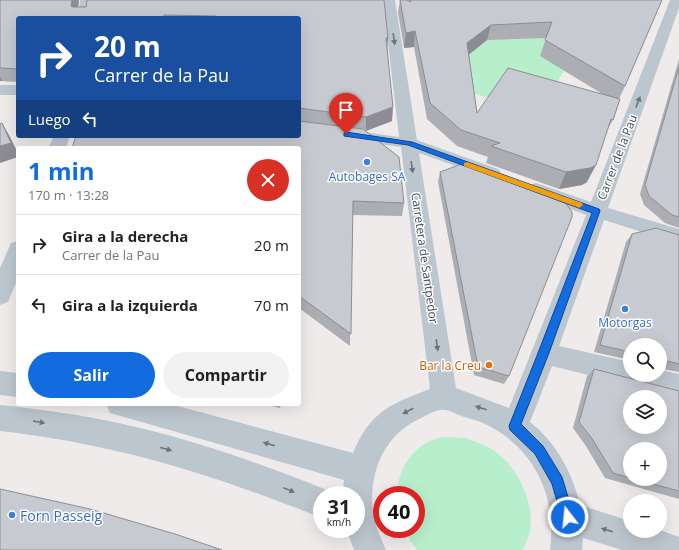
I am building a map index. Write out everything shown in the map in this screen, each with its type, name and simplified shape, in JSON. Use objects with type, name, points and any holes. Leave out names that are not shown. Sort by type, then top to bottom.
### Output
[{"type":"street","points":[[84,16],[86,0]]},
{"type":"street","name":"Carretera de Santpedor","points":[[389,0],[444,397]]},
{"type":"street","name":"Carrer de la Pau","points":[[514,426],[544,353],[596,211],[669,35],[676,0]]},
{"type":"street","points":[[0,90],[16,90]]},
{"type":"street","points":[[301,128],[409,143],[596,211],[679,237]]},
{"type":"street","points":[[0,296],[16,254]]},
{"type":"street","points":[[544,353],[623,373]]},
{"type":"street","points":[[662,382],[679,386]]},
{"type":"street","points":[[0,383],[16,385]]},
{"type":"street","points":[[358,486],[360,470],[372,442],[392,420],[417,407],[444,397],[487,410],[514,426],[539,450],[558,481],[568,517],[568,542],[566,550]]},
{"type":"street","points":[[127,406],[205,426],[360,470]]},
{"type":"street","points":[[0,418],[32,420],[99,433],[157,447],[206,460],[313,499]]},
{"type":"street","points":[[568,517],[671,550]]},
{"type":"street","points":[[365,538],[370,550]]},
{"type":"green space","points":[[578,14],[540,56],[564,70],[540,113],[468,92],[468,37]]},
{"type":"green space","points":[[446,437],[466,438],[491,449],[504,459],[519,478],[528,502],[530,515],[528,539],[522,550],[417,550],[409,538],[425,538],[425,486],[398,486],[403,469],[407,461],[419,447],[435,439]]},
{"type":"building","points":[[0,0],[72,0],[71,6],[73,7],[86,7],[87,0],[384,0],[393,107],[366,117],[301,108],[301,16],[16,16],[16,69],[0,68]]},
{"type":"building","points":[[400,0],[407,0],[411,2],[410,0],[662,0],[625,86],[545,40],[552,22],[491,25],[467,43],[477,113],[508,68],[620,99],[613,120],[611,119],[596,165],[590,168],[566,172],[491,146],[500,143],[461,130],[430,103],[415,31],[406,33]]},
{"type":"building","points":[[679,67],[679,217],[672,215],[649,196],[645,185]]},
{"type":"building","points":[[301,121],[363,129],[399,157],[404,203],[353,201],[351,334],[301,297],[301,146],[73,146],[75,138],[301,138]]},
{"type":"building","points":[[2,123],[11,143],[0,146],[0,124]]},
{"type":"building","points":[[467,162],[561,196],[572,212],[572,217],[509,376],[478,367],[440,172]]},
{"type":"building","points":[[656,228],[679,235],[679,364],[668,361],[667,364],[667,338],[623,338],[623,350],[600,345],[632,234]]},
{"type":"building","points":[[594,369],[623,377],[623,382],[644,382],[679,391],[679,491],[661,486],[667,486],[667,442],[623,442],[623,476],[613,473],[593,440],[579,422]]},
{"type":"building","points":[[0,489],[90,509],[175,534],[222,550],[0,550]]},
{"type":"slow traffic","points":[[467,164],[579,205]]},
{"type":"place","name":"Autobages SA","points":[[367,162]]},
{"type":"place","name":"Motorgas","points":[[625,309]]},
{"type":"place","name":"Bar la Creu","points":[[489,365]]},
{"type":"place","name":"Forn Passeig","points":[[12,515]]},
{"type":"route","points":[[346,134],[409,143],[596,211],[544,353],[514,426],[539,450],[558,481],[568,517]]}]
